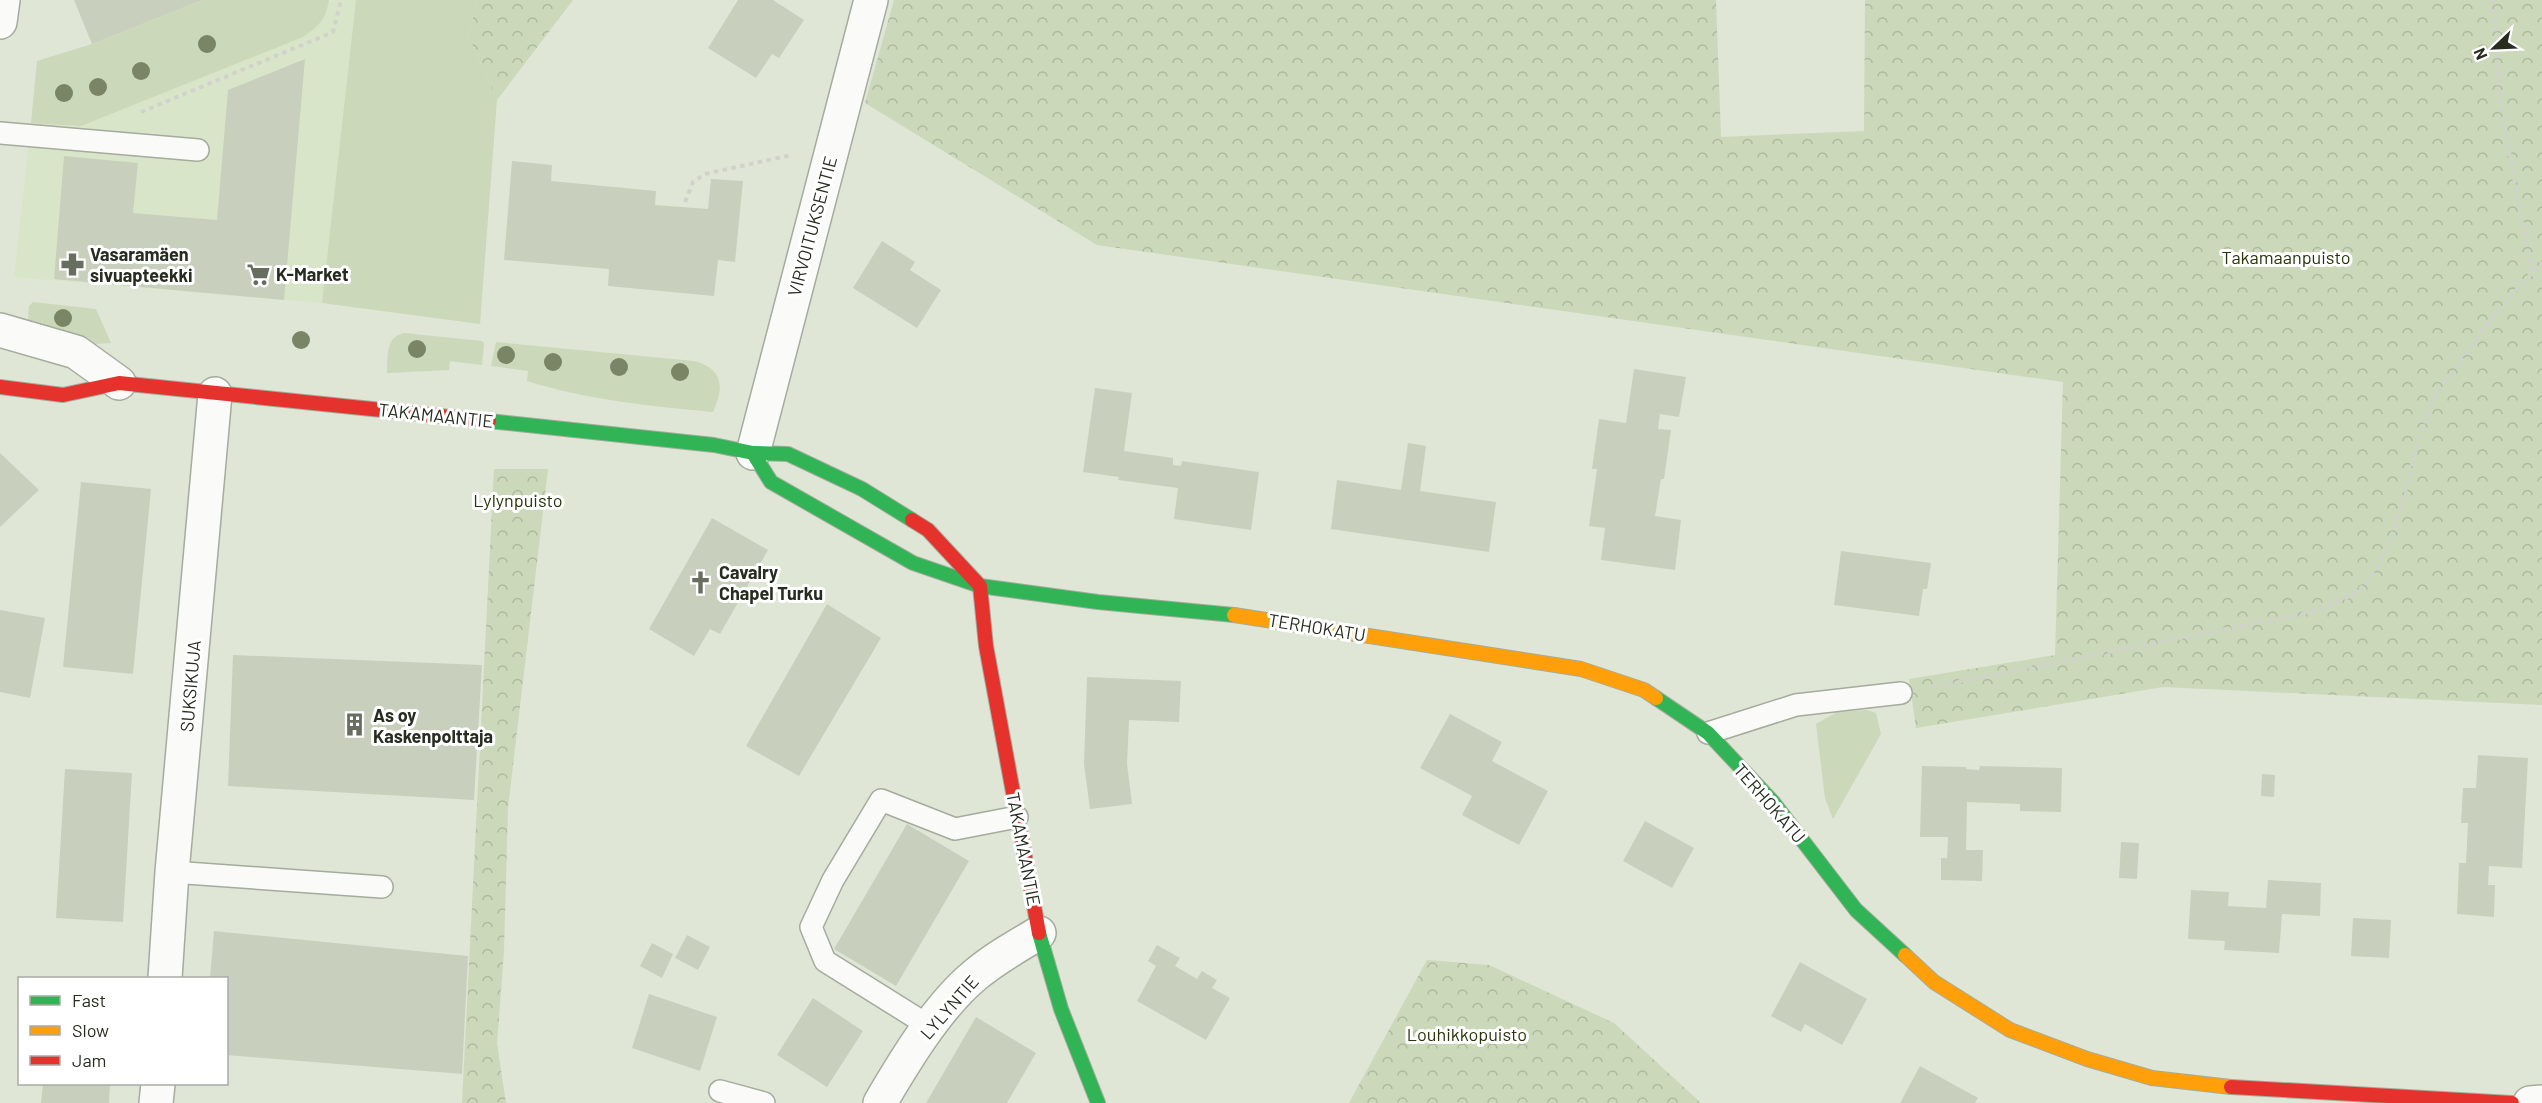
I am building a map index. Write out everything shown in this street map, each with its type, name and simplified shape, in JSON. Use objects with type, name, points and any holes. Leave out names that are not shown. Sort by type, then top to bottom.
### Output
[{"type":"street","points":[[0,22],[3,0]]},
{"type":"street","name":"VIRVOITUKSENTIE","points":[[753,453],[871,0]]},
{"type":"street","name":"TAKAMAANTIE","points":[[0,330],[76,352],[119,383]]},
{"type":"street","name":"TAKAMAANTIE","points":[[0,387],[63,395],[119,383],[396,410],[714,445],[753,453],[788,454],[862,489],[928,530],[980,586],[986,645],[1040,933],[1061,1009],[1098,1103]]},
{"type":"street","name":"SUKSIKUJA","points":[[165,977],[172,872],[215,394]]},
{"type":"street","points":[[753,453],[771,482],[913,563],[980,586]]},
{"type":"street","name":"TERHOKATU","points":[[980,586],[1098,602],[1250,616],[1581,669],[1644,690],[1708,733],[1773,802],[1856,910],[1882,936],[1934,982],[2010,1030],[2087,1059],[2152,1078],[2221,1086],[2512,1103]]},
{"type":"street","name":"LYLYNTIE","points":[[880,1103],[929,1026],[972,978],[1003,954],[1040,933]]},
{"type":"street","points":[[156,1103],[158,1085]]},
{"type":"street","points":[[2530,1103],[2542,1102]]},
{"type":"lane","points":[[0,133],[198,150]]},
{"type":"lane","points":[[1708,733],[1796,705],[1902,693]]},
{"type":"lane","points":[[929,1026],[825,960],[811,927],[833,880],[881,800],[955,830],[1017,817]]},
{"type":"lane","points":[[172,872],[382,887]]},
{"type":"lane","points":[[720,1091],[764,1103]]},
{"type":"path","points":[[140,112],[333,32],[341,0]]},
{"type":"path","points":[[2494,0],[2499,99],[2532,273]]},
{"type":"path","points":[[685,202],[693,182],[705,174],[802,153]]},
{"type":"path","points":[[1902,693],[2298,615],[2357,591],[2379,566],[2391,539],[2419,436],[2437,394],[2491,317],[2542,262]]},
{"type":"shaded area","points":[[335,0],[356,0],[322,303],[14,277],[31,123]]},
{"type":"green space","points":[[202,0],[329,0],[321,22],[303,37],[81,126],[31,123],[37,61],[92,44]]},
{"type":"green space","points":[[356,0],[478,0],[468,35],[497,100],[480,324],[322,303]]},
{"type":"green space","points":[[478,0],[573,0],[497,100],[468,35]]},
{"type":"green space","name":"Takamaanpuisto","points":[[894,0],[1716,0],[1721,137],[1864,131],[1865,0],[2542,0],[2542,705],[2163,687],[1916,728],[1909,679],[2055,655],[2063,382],[1097,245],[865,103]]},
{"type":"green space","points":[[33,302],[96,309],[111,343],[94,344],[28,320],[29,306]]},
{"type":"green space","points":[[404,333],[482,341],[484,344],[482,365],[450,361],[449,370],[387,373],[391,343],[398,335]]},
{"type":"green space","points":[[496,342],[694,361],[716,374],[720,387],[717,403],[713,412],[619,401],[550,388],[527,381],[528,371],[491,366]]},
{"type":"green space","name":"Lylynpuisto","points":[[494,469],[548,469],[508,808],[504,951],[497,1044],[506,1103],[462,1103]]},
{"type":"green space","points":[[1867,710],[1876,713],[1881,734],[1833,819],[1825,798],[1816,724],[1837,712]]},
{"type":"green space","name":"Louhikkopuisto","points":[[1427,960],[1489,965],[1614,1023],[1701,1103],[1349,1103]]},
{"type":"building","points":[[74,0],[202,0],[92,44]]},
{"type":"building","points":[[738,0],[773,0],[804,20],[779,58],[772,54],[756,78],[708,48]]},
{"type":"building","points":[[305,59],[284,300],[54,279],[64,156],[138,163],[133,213],[217,220],[228,90]]},
{"type":"building","points":[[512,161],[552,165],[551,181],[656,191],[655,205],[708,209],[711,179],[743,181],[735,262],[718,260],[714,296],[608,286],[609,269],[504,260]]},
{"type":"building","points":[[882,241],[915,262],[910,270],[941,290],[917,328],[853,288]]},
{"type":"building","points":[[1634,369],[1686,377],[1679,417],[1660,414],[1658,429],[1671,430],[1664,479],[1661,479],[1655,516],[1681,520],[1675,570],[1601,560],[1605,528],[1589,526],[1597,469],[1592,469],[1599,419],[1626,423]]},
{"type":"building","points":[[1095,388],[1132,393],[1124,451],[1173,458],[1173,465],[1181,466],[1182,461],[1259,472],[1251,530],[1174,519],[1178,488],[1118,480],[1119,477],[1083,472]]},
{"type":"building","points":[[1408,443],[1426,446],[1420,491],[1496,502],[1489,552],[1331,529],[1337,480],[1401,490]]},
{"type":"building","points":[[0,453],[39,490],[0,527]]},
{"type":"building","points":[[81,482],[151,489],[133,674],[63,667]]},
{"type":"building","points":[[712,518],[768,550],[720,634],[710,629],[694,656],[649,629]]},
{"type":"building","points":[[1841,551],[1931,563],[1927,589],[1923,589],[1919,616],[1834,605]]},
{"type":"building","points":[[827,604],[881,638],[799,776],[746,746]]},
{"type":"building","points":[[0,610],[45,618],[30,698],[0,692]]},
{"type":"building","name":"As oy Kaskenpolttaja","points":[[233,655],[482,665],[474,800],[228,786]]},
{"type":"building","points":[[1087,677],[1181,681],[1179,722],[1129,720],[1127,764],[1132,804],[1090,809],[1084,764]]},
{"type":"building","points":[[1450,714],[1502,742],[1492,761],[1548,791],[1519,845],[1462,815],[1472,796],[1420,768]]},
{"type":"building","points":[[2478,755],[2528,758],[2522,868],[2489,866],[2488,885],[2495,885],[2494,917],[2457,914],[2459,863],[2466,863],[2468,823],[2461,823],[2463,788],[2476,788]]},
{"type":"building","points":[[1922,766],[1966,767],[1966,769],[1979,770],[1980,766],[2062,768],[2061,812],[2020,811],[2020,804],[1967,802],[1966,850],[1983,850],[1982,881],[1941,880],[1941,858],[1947,858],[1948,837],[1920,837]]},
{"type":"building","points":[[65,769],[132,773],[123,922],[56,918]]},
{"type":"building","points":[[2262,774],[2275,775],[2274,797],[2261,796]]},
{"type":"building","points":[[1645,821],[1694,848],[1672,888],[1623,861]]},
{"type":"building","points":[[907,824],[969,861],[896,986],[834,949]]},
{"type":"building","points":[[2121,842],[2139,843],[2137,879],[2119,878]]},
{"type":"building","points":[[2268,880],[2321,883],[2320,916],[2282,914],[2279,953],[2224,950],[2225,941],[2188,939],[2191,890],[2229,892],[2228,906],[2266,908]]},
{"type":"building","points":[[2353,918],[2391,920],[2389,958],[2351,956]]},
{"type":"building","points":[[214,931],[468,956],[462,1074],[228,1055],[228,977],[210,977]]},
{"type":"building","points":[[687,935],[710,947],[698,970],[675,958]]},
{"type":"building","points":[[652,943],[673,954],[662,978],[640,966]]},
{"type":"building","points":[[1157,945],[1180,958],[1175,966],[1197,979],[1202,971],[1217,980],[1212,988],[1230,998],[1206,1040],[1137,1001],[1156,966],[1148,961]]},
{"type":"building","points":[[1800,962],[1867,999],[1842,1045],[1805,1024],[1801,1032],[1771,1016]]},
{"type":"building","points":[[649,994],[717,1017],[700,1071],[632,1048]]},
{"type":"building","points":[[813,998],[863,1031],[827,1087],[777,1055]]},
{"type":"building","points":[[976,1017],[1036,1053],[1007,1103],[926,1103]]},
{"type":"building","points":[[1920,1066],[1978,1098],[1975,1103],[1900,1103]]},
{"type":"building","points":[[43,1085],[110,1085],[109,1103],[41,1103]]},
{"type":"traffic: fast","points":[[489,421],[714,445],[753,453],[788,454],[862,489],[912,520]]},
{"type":"traffic: fast","points":[[753,453],[771,482],[913,563],[980,586],[1098,602],[1234,615]]},
{"type":"traffic: fast","points":[[1656,698],[1708,733],[1773,802],[1856,910],[1905,955]]},
{"type":"traffic: fast","points":[[1039,933],[1061,1009],[1098,1103]]},
{"type":"traffic: slow","points":[[1234,615],[1581,669],[1644,690],[1656,698]]},
{"type":"traffic: slow","points":[[1905,955],[1934,982],[2010,1030],[2087,1059],[2152,1078],[2231,1087]]},
{"type":"traffic: jam","points":[[0,387],[63,395],[119,383],[489,421]]},
{"type":"traffic: jam","points":[[912,520],[928,530],[980,586],[986,646],[1039,933]]},
{"type":"traffic: jam","points":[[2231,1087],[2512,1103]]},
{"type":"place","name":"Vasaramäen sivuapteekki","points":[[72,264]]},
{"type":"place","name":"K-Market","points":[[258,274]]},
{"type":"place","name":"Cavalry Chapel Turku","points":[[701,582]]},
{"type":"place","name":"As oy Kaskenpolttaja","points":[[355,725]]}]
